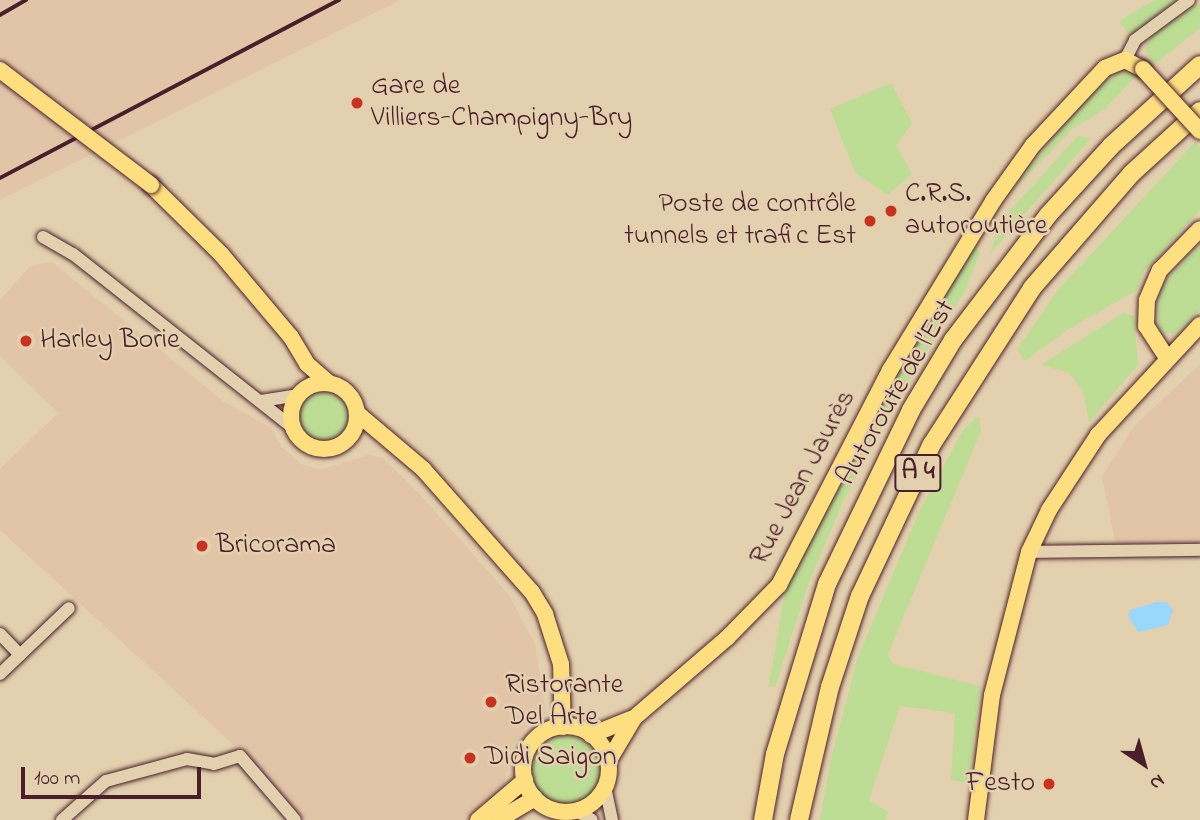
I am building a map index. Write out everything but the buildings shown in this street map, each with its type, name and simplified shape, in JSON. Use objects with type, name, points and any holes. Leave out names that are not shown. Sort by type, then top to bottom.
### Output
[{"type":"highway","name":"Autoroute de l’Est","points":[[763,820],[775,754],[827,584],[911,410],[960,330],[1049,214],[1111,146],[1200,65]]},
{"type":"highway","name":"Autoroute de l’Est","points":[[799,820],[830,687],[860,596],[932,444],[1032,288],[1131,174],[1200,111]]},
{"type":"main road","points":[[1125,60],[1143,69],[1200,131]]},
{"type":"main road","name":"Rue Jean Jaurès","points":[[605,788],[608,762],[634,718],[727,638],[779,585],[890,370],[993,201],[1033,145],[1105,68],[1125,60]]},
{"type":"main road","points":[[0,70],[151,185],[221,254],[291,337],[307,364],[330,383],[346,391],[357,413],[385,440],[423,469],[532,592],[545,614],[561,664],[563,727]]},
{"type":"main road","points":[[1167,358],[1146,326],[1149,292],[1160,270],[1200,229]]},
{"type":"main road","points":[[976,820],[992,695],[1008,619],[1029,552],[1049,510],[1091,444],[1200,325]]},
{"type":"main road","points":[[307,364],[301,392],[291,412],[292,426],[304,442],[316,448],[343,442],[385,440]]},
{"type":"main road","points":[[301,392],[330,383]]},
{"type":"main road","points":[[343,442],[354,429],[357,413]]},
{"type":"main road","name":"Rue Jean Jaurès","points":[[591,735],[634,718]]},
{"type":"main road","points":[[605,788],[593,803],[576,811],[558,811],[535,798],[525,780],[525,758],[542,734],[563,727],[591,735],[608,762]]},
{"type":"main road","points":[[478,820],[525,780]]},
{"type":"main road","points":[[498,820],[535,798]]},
{"type":"street","points":[[1125,60],[1135,40],[1189,0]]},
{"type":"street","points":[[43,237],[73,254],[292,426]]},
{"type":"street","points":[[261,401],[280,401],[301,392]]},
{"type":"street","points":[[1029,552],[1200,550]]},
{"type":"street","points":[[0,674],[69,608]]},
{"type":"street","points":[[0,634],[20,655]]},
{"type":"street","points":[[62,820],[106,781],[187,759],[209,764],[234,756],[244,760],[295,820]]},
{"type":"street","points":[[605,788],[612,820]]},
{"type":"street","points":[[576,811],[592,820]]},
{"type":"shaded area","points":[[0,0],[401,0],[0,200]]},
{"type":"shaded area","points":[[52,262],[223,401],[271,428],[282,447],[301,464],[320,470],[368,455],[383,458],[418,492],[509,595],[535,644],[546,713],[527,726],[512,746],[503,790],[526,820],[304,820],[247,757],[0,530],[0,469],[58,413],[0,356],[0,300],[30,266]]},
{"type":"shaded area","points":[[1200,364],[1200,542],[1116,545],[1102,477],[1133,427]]},
{"type":"green space","points":[[1155,0],[1177,0],[1130,36],[1119,21]]},
{"type":"green space","points":[[1200,3],[1200,28],[1154,65],[1145,49],[1152,35]]},
{"type":"green space","points":[[1126,71],[1136,76],[1104,110],[1073,128],[1012,192],[1067,120],[1106,81],[1118,72]]},
{"type":"green space","points":[[891,83],[912,123],[896,146],[912,174],[887,195],[855,172],[830,109]]},
{"type":"green space","points":[[1078,136],[1091,138],[990,254],[1001,220]]},
{"type":"green space","points":[[1195,142],[1200,147],[1200,210],[1144,271],[1137,290],[1067,330],[1025,361],[1017,349],[1058,290]]},
{"type":"green space","points":[[975,245],[980,253],[965,291],[896,401],[842,504],[808,585],[775,687],[769,686],[785,591],[899,371]]},
{"type":"green space","points":[[1200,245],[1200,310],[1176,333],[1165,333],[1159,327],[1158,303],[1165,280]]},
{"type":"green space","points":[[1123,313],[1134,316],[1138,365],[1089,422],[1083,390],[1068,372],[1041,365]]},
{"type":"green space","points":[[324,393],[341,400],[348,417],[341,434],[324,441],[307,434],[300,417],[307,400]]},
{"type":"green space","points":[[979,416],[981,431],[888,654],[893,664],[980,686],[969,783],[951,780],[955,713],[900,706],[869,800],[888,812],[886,820],[820,820],[831,759],[857,660],[918,514],[963,430]]},
{"type":"green space","points":[[573,736],[586,742],[595,751],[599,757],[599,785],[591,796],[580,804],[559,806],[541,796],[533,785],[531,764],[541,746],[552,738]]},
{"type":"water","points":[[1157,602],[1167,602],[1173,610],[1168,625],[1138,632],[1128,616],[1130,610]]},
{"type":"railway","points":[[0,15],[26,0]]},
{"type":"railway","points":[[0,178],[339,0]]},
{"type":"place","name":"Gare de Villiers-Champigny-Bry","points":[[357,103]]},
{"type":"place","name":"C.R.S. autoroutière","points":[[891,211]]},
{"type":"place","name":"Poste de contrôle tunnels et trafic Est","points":[[870,221]]},
{"type":"place","name":"Harley Borie","points":[[26,341]]},
{"type":"place","name":"Bricorama","points":[[202,546]]},
{"type":"place","name":"Ristorante Del Arte","points":[[491,702]]},
{"type":"place","name":"Didi Saigon","points":[[470,758]]},
{"type":"place","name":"Festo","points":[[1049,784]]}]
